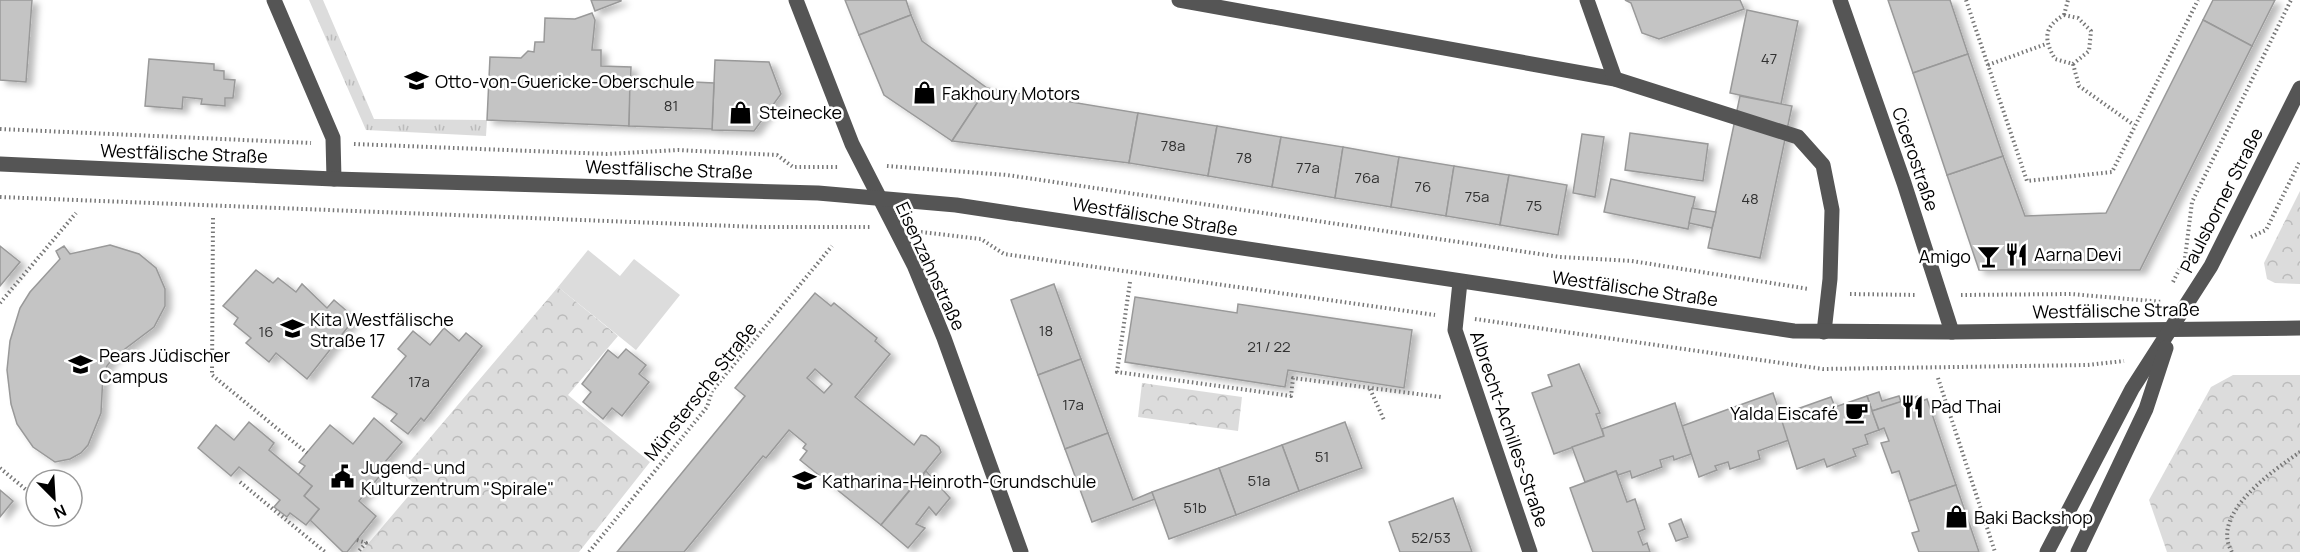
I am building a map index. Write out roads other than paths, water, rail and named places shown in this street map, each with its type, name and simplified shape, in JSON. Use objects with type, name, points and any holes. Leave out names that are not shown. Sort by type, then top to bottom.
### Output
[{"type":"street","points":[[274,0],[333,138],[334,178]]},
{"type":"street","name":"Eisenzahnstraße","points":[[796,0],[852,144],[914,266],[944,338],[1022,552]]},
{"type":"street","points":[[1179,0],[1615,79],[1798,137],[1823,165],[1832,210],[1830,279],[1824,332]]},
{"type":"street","points":[[1587,0],[1615,79]]},
{"type":"street","name":"Cicerostraße","points":[[1840,0],[1904,183],[1952,332]]},
{"type":"street","name":"Paulsborner Straße","points":[[2047,552],[2132,389],[2211,266],[2300,87]]},
{"type":"street","name":"Westfälische Straße","points":[[0,164],[334,178],[680,188],[878,198],[956,205],[1794,331],[1952,332],[2300,328]]},
{"type":"street","name":"Albrecht-Achilles-Straße","points":[[1460,282],[1455,330],[1530,552]]},
{"type":"street","name":"Paulsborner Straße","points":[[2058,533],[2079,551],[2146,409],[2173,328]]},
{"type":"place","name":"Otto-von-Guericke-Oberschule","points":[[417,81]]},
{"type":"place","name":"Fakhoury Motors","points":[[924,93]]},
{"type":"place","name":"Steinecke","points":[[741,112]]},
{"type":"place","name":"Aarna Devi","points":[[2016,254]]},
{"type":"place","name":"Amigo","points":[[1989,256]]},
{"type":"place","name":"Kita Westfälische Straße 17","points":[[292,329]]},
{"type":"place","name":"Pears Jüdischer Campus","points":[[81,365]]},
{"type":"place","name":"Pad Thai","points":[[1913,406]]},
{"type":"place","name":"Yalda Eiscafé","points":[[1856,413]]},
{"type":"place","name":"Jugend- und Kulturzentrum \"Spirale\"","points":[[343,477]]},
{"type":"place","name":"Katharina-Heinroth-Grundschule","points":[[804,481]]},
{"type":"place","name":"Baki Backshop","points":[[1956,517]]}]
